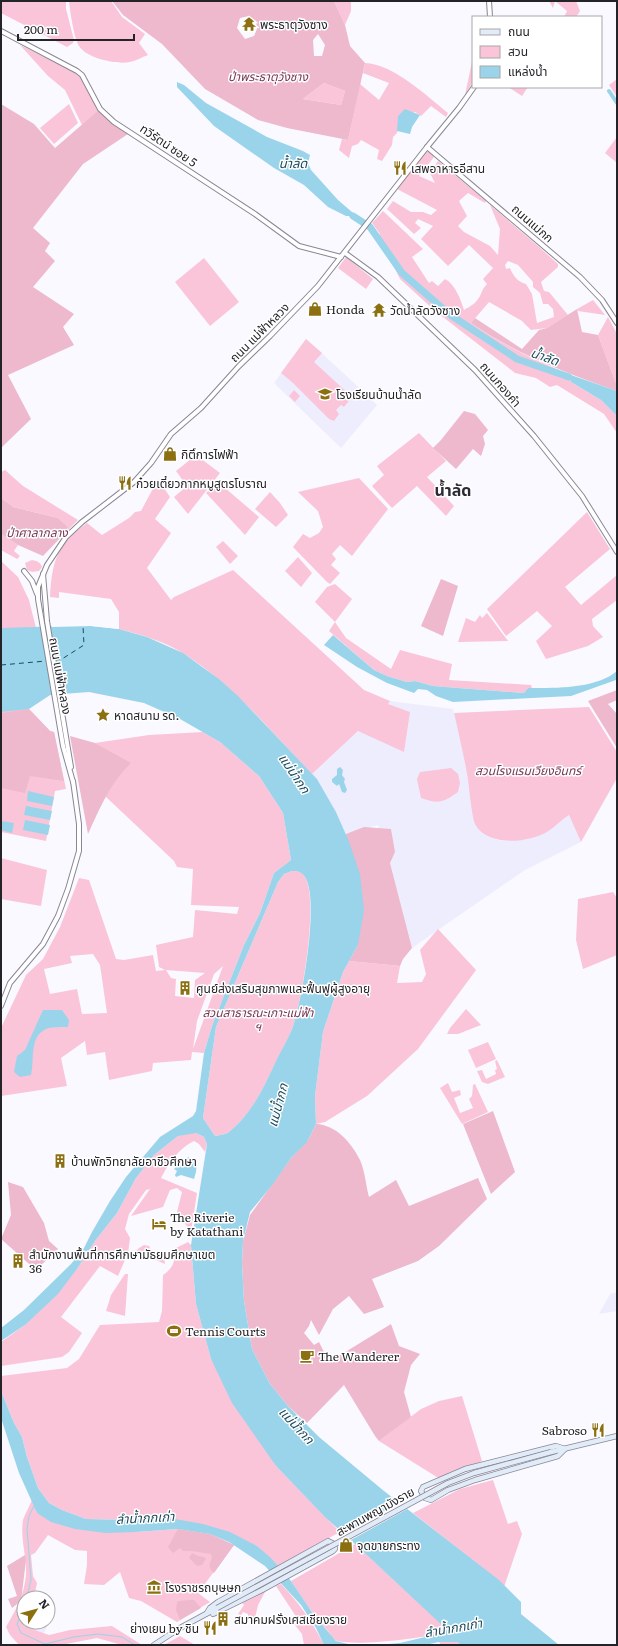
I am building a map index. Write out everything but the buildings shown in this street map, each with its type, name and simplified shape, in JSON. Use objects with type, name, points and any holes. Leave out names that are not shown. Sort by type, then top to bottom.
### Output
[{"type":"main road","points":[[565,1449],[558,1456],[475,1480],[448,1490],[431,1500],[425,1498],[422,1491],[423,1487],[465,1469],[556,1446],[565,1449],[617,1436]]},
{"type":"main road","name":"สะพานพญามังราย","points":[[207,1613],[448,1483],[474,1473],[565,1449]]},
{"type":"main road","points":[[154,1645],[207,1613],[210,1608],[218,1602],[328,1541],[334,1544],[335,1549],[333,1551],[277,1582],[213,1614]]},
{"type":"street","points":[[489,1],[490,16]]},
{"type":"street","name":"ทวีรัตน์ ซอย 5","points":[[1,32],[78,71],[85,79],[100,109],[114,122],[255,214],[289,240],[299,246],[341,257]]},
{"type":"street","name":"ถนน แม่ฟ้าหลวง","points":[[73,782],[63,746],[38,599],[38,587],[46,565],[66,537],[82,522],[134,482],[151,463],[171,434],[202,408],[239,366],[318,286],[473,88]]},
{"type":"street","name":"ถนนแม่กก","points":[[427,146],[580,277],[602,300],[617,323]]},
{"type":"street","name":"ถนนกองคำ","points":[[345,253],[378,277],[475,370],[534,436],[582,496],[617,552]]},
{"type":"street","points":[[24,571],[32,580],[38,599]]},
{"type":"street","name":"ถนน แม่ฟ้าหลวง","points":[[1,1006],[10,983],[43,944],[58,916],[68,889],[79,851],[79,824],[68,746],[47,621],[43,573]]},
{"type":"shaded area","name":"โรงเรียนบ้านน้ำลัด","points":[[306,339],[377,405],[341,448],[274,383]]},
{"type":"shaded area","points":[[390,701],[453,709],[484,833],[497,840],[507,841],[569,815],[581,842],[525,870],[412,948],[390,863],[378,825],[346,834],[336,812],[317,779],[312,774]]},
{"type":"shaded area","points":[[617,1292],[617,1311],[599,1314],[610,1294]]},
{"type":"shaded area","points":[[35,1630],[45,1630],[44,1633]]},
{"type":"green space","points":[[1,1],[66,1],[66,9],[74,40],[73,43],[67,47],[1,13]]},
{"type":"green space","points":[[69,1],[111,1],[122,17],[145,34],[139,43],[148,55],[134,61],[124,63],[102,60],[88,54],[79,46],[75,37]]},
{"type":"green space","name":"ป่าพระธาตุวังซาง","points":[[112,1],[334,1],[345,25],[350,46],[365,63],[348,140],[287,128],[258,120],[205,89],[162,44],[123,15]],"holes":[[[249,16],[256,21],[257,29],[254,36],[245,39],[237,28],[240,18]],[[318,34],[325,45],[322,56],[314,56],[313,40]],[[324,83],[345,91],[341,105],[303,99]]]},
{"type":"green space","points":[[334,1],[351,1],[351,11],[345,25]]},
{"type":"green space","points":[[549,1],[555,1],[553,8]]},
{"type":"green space","points":[[555,1],[576,1],[580,11],[577,16],[564,16],[567,11]]},
{"type":"green space","points":[[20,45],[70,69],[82,78],[98,111],[82,125],[65,90],[48,76]]},
{"type":"green space","points":[[472,62],[472,84],[465,95]]},
{"type":"green space","points":[[365,63],[387,69],[398,75],[420,90],[448,113],[446,117],[431,106],[421,116],[415,112],[398,116],[399,124],[397,133],[393,137],[392,145],[382,161],[377,159],[379,150],[361,140],[358,144],[352,146],[349,158],[339,150],[342,139],[348,140],[360,84],[379,100],[389,83],[363,73]]},
{"type":"green space","points":[[617,79],[617,97],[609,85]]},
{"type":"green space","points":[[324,83],[345,91],[341,105],[303,99]]},
{"type":"green space","points":[[510,88],[527,88],[522,96]]},
{"type":"green space","points":[[1,104],[34,124],[55,148],[100,109],[131,132],[83,164],[33,228],[50,243],[45,251],[55,261],[33,287],[74,314],[63,327],[74,345],[8,375],[31,419],[1,448]]},
{"type":"green space","points":[[69,104],[78,123],[54,144],[40,128]]},
{"type":"green space","points":[[617,137],[617,163],[605,153]]},
{"type":"green space","points":[[429,151],[434,157],[419,176],[435,183],[430,173],[438,161],[486,201],[485,203],[468,193],[459,201],[467,216],[458,226],[464,232],[490,246],[498,255],[500,229],[490,205],[558,264],[558,267],[541,282],[544,291],[549,292],[568,315],[547,328],[531,330],[522,321],[489,302],[471,323],[518,351],[568,374],[571,382],[601,400],[617,416],[617,433],[604,414],[557,385],[550,387],[536,378],[515,373],[434,310],[400,279],[389,257],[375,237],[380,234],[372,223],[383,211],[423,249],[412,257],[429,283],[432,281],[438,286],[445,279],[449,281],[457,293],[464,310],[477,301],[487,284],[483,279],[493,268],[469,245],[448,266],[421,239],[433,226],[418,219],[415,223],[421,228],[414,234],[387,209],[393,201],[411,212],[423,212],[431,215],[437,210],[397,189],[423,153]],"holes":[[[508,261],[518,265],[533,282],[533,287],[540,293],[543,304],[548,304],[553,309],[554,317],[537,323],[532,294],[526,284],[518,280],[510,268],[506,269],[505,265]]]},
{"type":"green space","points":[[346,257],[373,279],[366,289],[338,268]]},
{"type":"green space","points":[[204,258],[239,302],[210,326],[175,282]]},
{"type":"green space","points":[[593,300],[605,315],[578,311],[577,309]]},
{"type":"green space","points":[[577,309],[582,332],[598,335],[617,386],[617,391],[542,362],[506,344],[471,323],[475,318],[522,349],[539,330],[547,328]]},
{"type":"green space","points":[[608,317],[617,334],[617,386],[598,335]]},
{"type":"green space","points":[[306,339],[322,353],[314,362],[352,397],[344,407],[341,405],[336,410],[339,414],[334,421],[329,419],[281,373]]},
{"type":"green space","points":[[294,390],[300,396],[295,402],[289,396]]},
{"type":"green space","points":[[464,411],[475,414],[488,430],[483,436],[485,444],[481,456],[473,449],[456,469],[433,448]]},
{"type":"green space","points":[[419,433],[446,461],[427,477],[454,506],[446,516],[417,486],[392,508],[372,486],[384,475],[377,466]]},
{"type":"green space","points":[[196,455],[220,473],[188,514],[174,497],[187,486],[176,471]]},
{"type":"green space","points":[[5,470],[23,486],[78,520],[62,536],[68,527],[58,518],[13,507],[1,498],[1,472]]},
{"type":"green space","points":[[359,478],[388,509],[352,556],[340,545],[332,554],[336,559],[331,565],[340,573],[330,584],[293,547],[303,534],[310,538],[319,533],[323,527],[318,511],[298,492]]},
{"type":"green space","points":[[158,479],[170,497],[155,519],[171,533],[147,568],[171,600],[174,597],[233,570],[364,690],[390,701],[388,704],[410,712],[404,752],[358,731],[312,774],[236,695],[202,666],[169,645],[119,629],[119,612],[111,599],[59,592],[59,598],[50,597],[52,573],[55,563],[58,554],[69,538],[87,523],[102,535],[129,518],[135,512],[141,511]]},
{"type":"green space","points":[[218,482],[259,517],[245,535],[206,493]]},
{"type":"green space","points":[[270,492],[288,515],[276,527],[255,509]]},
{"type":"green space","name":"ป่าศาลากลาง","points":[[1,498],[13,507],[58,518],[68,527],[62,536],[43,556],[18,545],[1,534]]},
{"type":"green space","points":[[587,512],[610,549],[565,587],[581,605],[617,575],[617,600],[592,619],[593,626],[603,637],[588,646],[546,659],[536,641],[552,626],[537,611],[506,636],[487,609]]},
{"type":"green space","points":[[1,534],[18,545],[14,551],[20,556],[17,559],[1,550]]},
{"type":"green space","points":[[223,541],[238,556],[230,564],[216,547]]},
{"type":"green space","points":[[298,557],[312,573],[301,587],[285,571]]},
{"type":"green space","points":[[32,560],[41,565],[42,567],[39,571],[32,572],[27,570],[25,563]]},
{"type":"green space","points":[[1,561],[18,577],[29,600],[36,628],[1,628]]},
{"type":"green space","points":[[441,579],[458,586],[443,636],[421,626]]},
{"type":"green space","points":[[335,584],[352,599],[335,622],[315,602],[327,587]]},
{"type":"green space","points":[[487,613],[508,641],[458,642],[466,618],[475,622],[480,615],[482,618]]},
{"type":"green space","points":[[335,622],[346,638],[391,669],[400,650],[452,664],[449,680],[531,685],[532,688],[528,688],[524,693],[433,686],[415,681],[407,682],[387,676],[374,670],[329,631]]},
{"type":"green space","points":[[617,690],[617,700],[608,704],[617,714],[617,748],[588,701]]},
{"type":"green space","points":[[1,692],[68,694],[50,695],[25,711],[31,711],[50,731],[54,732],[66,789],[55,791],[46,841],[1,832]]},
{"type":"green space","name":"สวนโรงแรมเวียงอินทร์","points":[[589,707],[617,752],[617,778],[581,842],[569,815],[547,832],[529,839],[508,841],[498,840],[481,831],[475,824],[474,820],[468,779],[454,713]]},
{"type":"green space","points":[[29,709],[50,731],[54,732],[64,781],[30,776],[25,793],[1,788],[1,713]]},
{"type":"green space","points":[[203,732],[220,742],[259,776],[283,813],[291,860],[274,873],[260,913],[244,945],[212,1026],[204,1053],[192,1052],[191,1060],[153,1063],[152,1071],[109,1080],[105,1052],[87,1055],[85,1041],[61,1058],[67,1086],[1,1096],[1,1028],[26,975],[43,959],[60,927],[79,878],[89,880],[116,959],[124,960],[153,955],[156,971],[165,970],[159,967],[156,945],[193,937],[195,910],[237,914],[239,907],[191,905],[193,869],[177,867],[174,861],[105,796],[113,783],[110,752],[95,743],[149,735]],"holes":[[[93,954],[100,965],[107,1013],[82,1014],[77,989],[50,994],[44,969],[72,963],[70,956]],[[223,966],[193,1049],[197,1021],[214,974]],[[166,970],[205,973],[195,980],[194,998],[175,996],[176,979],[171,978]]]},
{"type":"green space","points":[[70,736],[95,743],[131,763],[111,787],[88,834]]},
{"type":"green space","points":[[451,768],[458,774],[460,783],[458,792],[444,800],[436,802],[421,798],[417,779],[420,772]]},
{"type":"green space","points":[[364,827],[391,829],[395,852],[390,863],[412,948],[403,959],[400,966],[349,961],[358,945],[346,834]]},
{"type":"green space","points":[[1,858],[47,870],[41,906],[1,899]]},
{"type":"green space","name":"สวนสาธารณะเกาะแม่ฟ้า ฯ","points":[[292,871],[300,872],[305,877],[309,889],[310,907],[308,952],[296,1016],[289,1036],[264,1087],[252,1107],[238,1124],[229,1132],[215,1136],[203,1118],[216,1027],[278,882],[284,874]]},
{"type":"green space","points":[[613,892],[617,898],[617,955],[583,969],[576,940],[578,899]]},
{"type":"green space","points":[[438,929],[476,970],[418,1049],[367,1096],[325,1122],[316,1124],[315,1096],[323,1032],[343,972],[349,961],[400,966],[397,983],[422,982],[426,974],[420,950]]},
{"type":"green space","points":[[466,1009],[481,1025],[458,1034],[447,1034],[450,1028]]},
{"type":"green space","points":[[488,1042],[496,1059],[476,1068],[468,1050]]},
{"type":"green space","points":[[497,1060],[505,1077],[488,1084],[482,1082],[477,1071],[482,1070],[486,1079],[496,1074],[495,1070],[497,1069],[495,1061]]},
{"type":"green space","points":[[448,1083],[452,1092],[460,1090],[461,1095],[454,1098],[460,1113],[473,1108],[469,1099],[472,1096],[473,1085],[475,1084],[488,1112],[462,1124],[440,1088]]},
{"type":"green space","points":[[493,1111],[515,1172],[491,1194],[463,1124]]},
{"type":"green space","points":[[316,1124],[323,1125],[336,1131],[352,1147],[362,1164],[369,1197],[396,1180],[409,1206],[478,1178],[487,1199],[439,1246],[418,1261],[372,1279],[384,1307],[364,1314],[349,1296],[333,1309],[319,1335],[311,1320],[304,1333],[314,1345],[319,1342],[329,1362],[391,1324],[399,1346],[420,1354],[411,1365],[404,1392],[411,1417],[379,1441],[344,1385],[307,1423],[288,1406],[270,1384],[252,1349],[244,1301],[242,1263],[243,1241],[250,1215],[291,1158],[308,1140]]},
{"type":"green space","points":[[186,1133],[196,1133],[204,1137],[207,1144],[205,1152],[199,1144],[194,1141],[174,1157],[161,1178],[197,1193],[191,1232],[177,1212],[182,1192],[177,1188],[170,1190],[163,1207],[131,1216],[150,1189],[146,1190],[129,1214],[125,1229],[130,1238],[128,1253],[118,1276],[100,1266],[61,1317],[82,1333],[69,1352],[62,1357],[1,1366],[1,1342],[25,1325],[79,1266],[95,1241],[117,1213],[136,1178],[154,1155],[178,1136]]},
{"type":"green space","points":[[8,1182],[23,1187],[44,1223],[49,1241],[58,1249],[36,1270],[1,1239],[11,1215]]},
{"type":"green space","points":[[188,1242],[191,1245],[196,1304],[211,1359],[276,1466],[340,1532],[277,1566],[257,1546],[169,1518],[131,1520],[86,1519],[62,1510],[49,1503],[38,1488],[27,1457],[22,1437],[14,1423],[1,1391],[1,1376],[67,1368],[79,1359],[100,1325],[159,1322],[162,1311],[163,1275],[172,1267],[176,1248]]},
{"type":"green space","points":[[144,1245],[149,1246],[153,1251],[160,1252],[164,1255],[165,1264],[135,1252]]},
{"type":"green space","points":[[125,1274],[128,1274],[125,1316],[106,1311],[111,1295]]},
{"type":"green space","points":[[462,1396],[482,1461],[440,1479],[379,1441],[421,1409],[439,1401]]},
{"type":"green space","points":[[493,1480],[508,1524],[517,1521],[522,1534],[504,1587],[498,1580],[413,1513],[460,1489]]},
{"type":"green space","points":[[32,1500],[37,1513],[136,1532],[178,1529],[210,1534],[234,1545],[198,1593],[210,1602],[177,1622],[141,1601],[129,1598],[120,1572],[104,1585],[84,1584],[87,1565],[87,1551],[75,1550],[48,1535],[35,1553],[31,1555],[33,1576],[37,1583],[36,1590],[23,1590],[26,1575],[22,1527],[23,1520]]},
{"type":"green space","points":[[178,1529],[210,1534],[234,1545],[214,1573],[210,1566],[212,1558],[211,1554],[183,1551],[180,1548],[173,1553],[168,1547]]},
{"type":"green space","points":[[355,1544],[446,1628],[442,1633],[404,1639],[359,1643],[337,1641],[334,1639],[312,1612],[291,1581]]},
{"type":"green space","points":[[192,1553],[206,1559],[202,1565],[197,1566],[189,1558]]},
{"type":"green space","points":[[25,1555],[26,1560],[22,1590],[16,1590],[16,1593],[7,1566]]},
{"type":"green space","points":[[281,1584],[305,1613],[324,1645],[304,1645],[302,1634],[295,1625],[297,1618],[276,1586]]},
{"type":"green space","points":[[265,1592],[258,1605],[254,1622],[248,1618],[248,1614],[243,1612],[241,1615],[238,1614],[244,1605],[242,1603]]},
{"type":"green space","points":[[16,1596],[16,1605],[12,1608],[8,1599]]},
{"type":"green space","points":[[194,1600],[201,1608],[180,1620],[176,1610],[177,1602]]},
{"type":"green space","points":[[16,1608],[16,1630],[35,1630],[49,1635],[70,1630],[112,1626],[142,1645],[122,1645],[97,1638],[61,1645],[19,1645],[10,1635],[6,1627]]},
{"type":"green space","points":[[180,1636],[195,1645],[164,1645]]},
{"type":"green space","points":[[439,1642],[457,1642],[461,1645],[441,1645]]},
{"type":"water","name":"น้ำลัด","points":[[177,82],[184,85],[206,103],[267,137],[310,155],[308,163],[311,170],[338,200],[352,212],[353,216],[346,216],[328,207],[304,185],[274,168],[214,126],[177,87]]},
{"type":"water","points":[[405,109],[420,115],[412,127],[410,134],[397,131],[398,116]]},
{"type":"water","name":"น้ำลัด","points":[[568,374],[617,391],[617,416],[601,400],[571,382]]},
{"type":"water","name":"แม่น้ำกก","points":[[91,626],[119,629],[147,637],[183,653],[219,679],[238,696],[317,779],[336,812],[348,839],[360,874],[364,910],[358,945],[343,972],[323,1032],[315,1096],[316,1124],[307,1142],[291,1158],[273,1184],[250,1212],[243,1241],[242,1263],[244,1301],[252,1349],[270,1384],[288,1406],[319,1437],[384,1491],[499,1580],[521,1602],[521,1614],[559,1645],[461,1645],[457,1642],[439,1642],[425,1645],[377,1645],[400,1643],[442,1633],[445,1628],[326,1518],[276,1466],[232,1403],[211,1359],[196,1304],[191,1245],[207,1144],[204,1137],[196,1133],[178,1136],[154,1155],[136,1178],[117,1213],[95,1241],[58,1294],[25,1325],[1,1341],[1,1328],[24,1310],[71,1264],[83,1250],[110,1201],[126,1177],[160,1137],[193,1116],[196,1111],[204,1053],[212,1026],[244,945],[260,913],[274,873],[291,860],[283,813],[259,776],[220,742],[180,719],[144,703],[89,692],[50,695],[29,709],[1,712],[1,628]],"holes":[[[292,871],[304,875],[309,889],[311,907],[308,952],[296,1016],[289,1036],[263,1089],[245,1117],[229,1132],[215,1136],[203,1118],[216,1027],[278,882],[284,874]]]},
{"type":"water","points":[[333,635],[374,670],[407,682],[415,681],[433,686],[524,693],[528,688],[562,687],[587,684],[608,677],[617,671],[617,681],[616,680],[571,696],[453,702],[436,696],[427,690],[418,689],[414,693],[387,683],[357,667],[324,645]]},
{"type":"water","points":[[340,767],[343,770],[342,775],[345,779],[344,782],[347,790],[345,793],[342,792],[339,784],[337,786],[332,782],[332,779],[337,775],[337,769]]},
{"type":"water","points":[[28,791],[54,797],[52,806],[27,801]]},
{"type":"water","points":[[26,806],[52,811],[50,820],[24,815]]},
{"type":"water","points":[[25,820],[50,825],[48,835],[23,830]]},
{"type":"water","points":[[1,821],[14,823],[12,833],[1,830]]},
{"type":"water","points":[[43,1010],[62,1010],[69,1020],[68,1027],[49,1028],[42,1031],[35,1042],[31,1075],[20,1077],[14,1072],[17,1056],[25,1050]]},
{"type":"water","points":[[188,1157],[197,1161],[194,1179],[181,1175],[176,1177],[175,1175],[177,1171],[174,1169]]},
{"type":"water","points":[[143,1250],[157,1255],[155,1259],[141,1253]]},
{"type":"water","points":[[1,1391],[14,1423],[22,1437],[27,1457],[38,1488],[49,1503],[62,1510],[86,1519],[131,1520],[169,1518],[203,1524],[230,1532],[257,1546],[271,1558],[291,1581],[314,1615],[336,1641],[352,1645],[324,1645],[316,1628],[301,1605],[265,1566],[229,1542],[210,1534],[178,1529],[106,1533],[75,1529],[51,1522],[37,1513],[19,1473],[1,1418]]},
{"type":"pier","points":[[91,624],[119,627],[119,629],[91,626],[52,627],[52,625]]},
{"type":"pier","points":[[401,1502],[409,1508],[349,1541],[342,1535]]},
{"type":"waterway","points":[[609,91],[617,103]]},
{"type":"waterway","name":"น้ำลัด","points":[[353,216],[370,227],[402,273],[449,314],[517,359],[569,377]]},
{"type":"waterway","name":"ลำน้ำกกเก่า","points":[[29,1590],[31,1579],[27,1529],[29,1516],[34,1506]]},
{"type":"waterway","name":"ลำน้ำกกเก่า","points":[[20,1630],[21,1633],[45,1644],[74,1637],[98,1634],[122,1637],[135,1645]]},
{"type":"ferry route","points":[[55,660],[62,659],[84,645],[83,626]]},
{"type":"ferry route","points":[[1,665],[46,661]]},
{"type":"place","name":"พระธาตุวังซาง","points":[[249,24]]},
{"type":"place","name":"เสพอาหารอีสาน","points":[[400,168]]},
{"type":"place","name":"Honda","points":[[315,309]]},
{"type":"place","name":"วัดน้ำลัดวังซาง","points":[[379,310]]},
{"type":"place","name":"โรงเรียนบ้านน้ำลัด","points":[[325,394]]},
{"type":"place","name":"กิติ์การไฟฟ้า","points":[[170,454]]},
{"type":"place","name":"ก๋วยเตี๋ยวกากหมูสูตรโบราณ","points":[[125,483]]},
{"type":"place","name":"หาดสนาม รด.","points":[[103,715]]},
{"type":"place","name":"ศูนย์ส่งเสริมสุขภาพและฟื้นฟูผู้สูงอายุ","points":[[185,988]]},
{"type":"place","name":"บ้านพักวิทยาลัยอาชีวศึกษา","points":[[60,1161]]},
{"type":"place","name":"The Riverie by Katathani","points":[[159,1224]]},
{"type":"place","name":"สำนักงานพื้นที่การศึกษามัธยมศึกษาเขต 36","points":[[18,1261]]},
{"type":"place","name":"Tennis Courts","points":[[174,1331]]},
{"type":"place","name":"The Wanderer","points":[[307,1356]]},
{"type":"place","name":"Sabroso","points":[[598,1430]]},
{"type":"place","name":"จุดขายกระทง","points":[[346,1545]]},
{"type":"place","name":"โรงราชรถบุษษก","points":[[154,1587]]},
{"type":"place","name":"สมาคมฝรั่งเศสเชียงราย","points":[[223,1619]]},
{"type":"place","name":"ย่างเยน by ชิน","points":[[210,1628]]},
{"type":"district","name":"น้ำลัด","points":[[453,489]]}]
